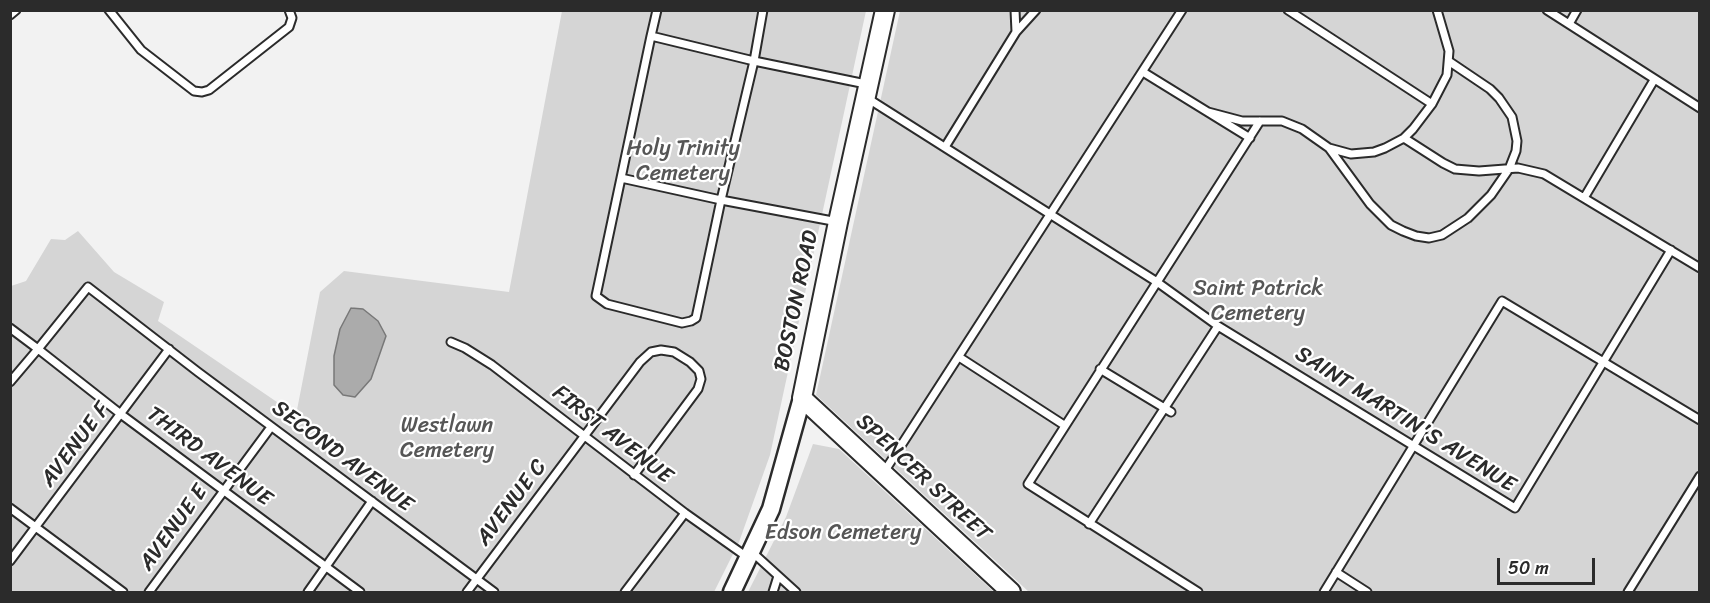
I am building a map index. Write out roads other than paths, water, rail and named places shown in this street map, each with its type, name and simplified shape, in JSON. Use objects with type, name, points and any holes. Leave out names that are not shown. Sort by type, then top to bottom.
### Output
[{"type":"main road","name":"BOSTON ROAD","points":[[802,398],[885,10]]},
{"type":"main road","name":"SPENCER STREET","points":[[802,398],[1011,592]]},
{"type":"street","name":"BOSTON ROAD","points":[[732,592],[777,490],[802,398]]},
{"type":"lane","points":[[10,15],[16,10]]},
{"type":"lane","points":[[109,10],[141,50],[194,92],[202,92],[209,90],[289,27],[292,18],[289,10]]},
{"type":"lane","points":[[657,10],[596,296],[608,304],[682,323],[696,318],[754,61],[763,10]]},
{"type":"lane","points":[[1015,10],[1016,32]]},
{"type":"lane","points":[[945,147],[1016,32],[1036,10]]},
{"type":"lane","points":[[883,474],[1182,10]]},
{"type":"lane","points":[[1288,10],[1432,104]]},
{"type":"lane","points":[[1208,112],[1231,119],[1282,121],[1292,124],[1329,148],[1351,154],[1362,154],[1385,148],[1404,138],[1422,118],[1448,75],[1449,51],[1437,10]]},
{"type":"lane","points":[[1547,10],[1700,108]]},
{"type":"lane","points":[[1569,24],[1577,10]]},
{"type":"lane","points":[[651,36],[867,91]]},
{"type":"lane","points":[[1329,148],[1370,204],[1386,220],[1403,231],[1430,238],[1442,235],[1468,218],[1491,195],[1509,169],[1516,152],[1517,141],[1512,117],[1499,98],[1490,89],[1450,62]]},
{"type":"lane","points":[[1143,72],[1250,138]]},
{"type":"lane","points":[[1584,198],[1654,80]]},
{"type":"lane","name":"SAINT MARTIN'S AVENUE","points":[[867,91],[945,147],[1157,282],[1218,326],[1515,508],[1603,362]]},
{"type":"lane","points":[[1198,592],[1028,484],[1260,121]]},
{"type":"lane","points":[[1404,138],[1443,164],[1455,169],[1466,171],[1526,169],[1544,174],[1700,268]]},
{"type":"lane","points":[[621,178],[838,222]]},
{"type":"lane","points":[[1603,362],[1671,250]]},
{"type":"lane","name":"SECOND AVENUE","points":[[38,349],[88,287],[494,592]]},
{"type":"lane","points":[[1324,592],[1502,301],[1700,420]]},
{"type":"lane","points":[[1089,524],[1167,410],[1218,326]]},
{"type":"lane","name":"THIRD AVENUE","points":[[10,328],[122,415],[360,592]]},
{"type":"lane","name":"FIRST AVENUE","points":[[451,342],[492,365],[721,540],[750,555],[778,576],[794,592]]},
{"type":"lane","points":[[10,382],[38,349]]},
{"type":"lane","name":"AVENUE F","points":[[10,561],[169,350]]},
{"type":"lane","name":"AVENUE C","points":[[467,592],[640,362],[651,352],[661,350],[674,352],[699,371],[701,379],[698,390],[634,475]]},
{"type":"lane","points":[[959,357],[1064,425]]},
{"type":"lane","points":[[1100,369],[1167,410]]},
{"type":"lane","name":"AVENUE E","points":[[149,592],[272,427]]},
{"type":"lane","points":[[1628,592],[1700,476]]},
{"type":"lane","points":[[308,592],[372,501]]},
{"type":"lane","points":[[10,508],[123,592]]},
{"type":"lane","points":[[625,592],[685,513]]},
{"type":"lane","points":[[1336,572],[1367,592]]},
{"type":"lane","points":[[773,592],[778,576]]},
{"type":"park label","name":"Holy Trinity Cemetery","points":[[683,162]]},
{"type":"park label","name":"Saint Patrick Cemetery","points":[[1258,302]]},
{"type":"park label","name":"Westlawn Cemetery","points":[[447,438]]},
{"type":"park label","name":"Edson Cemetery","points":[[843,533]]}]
